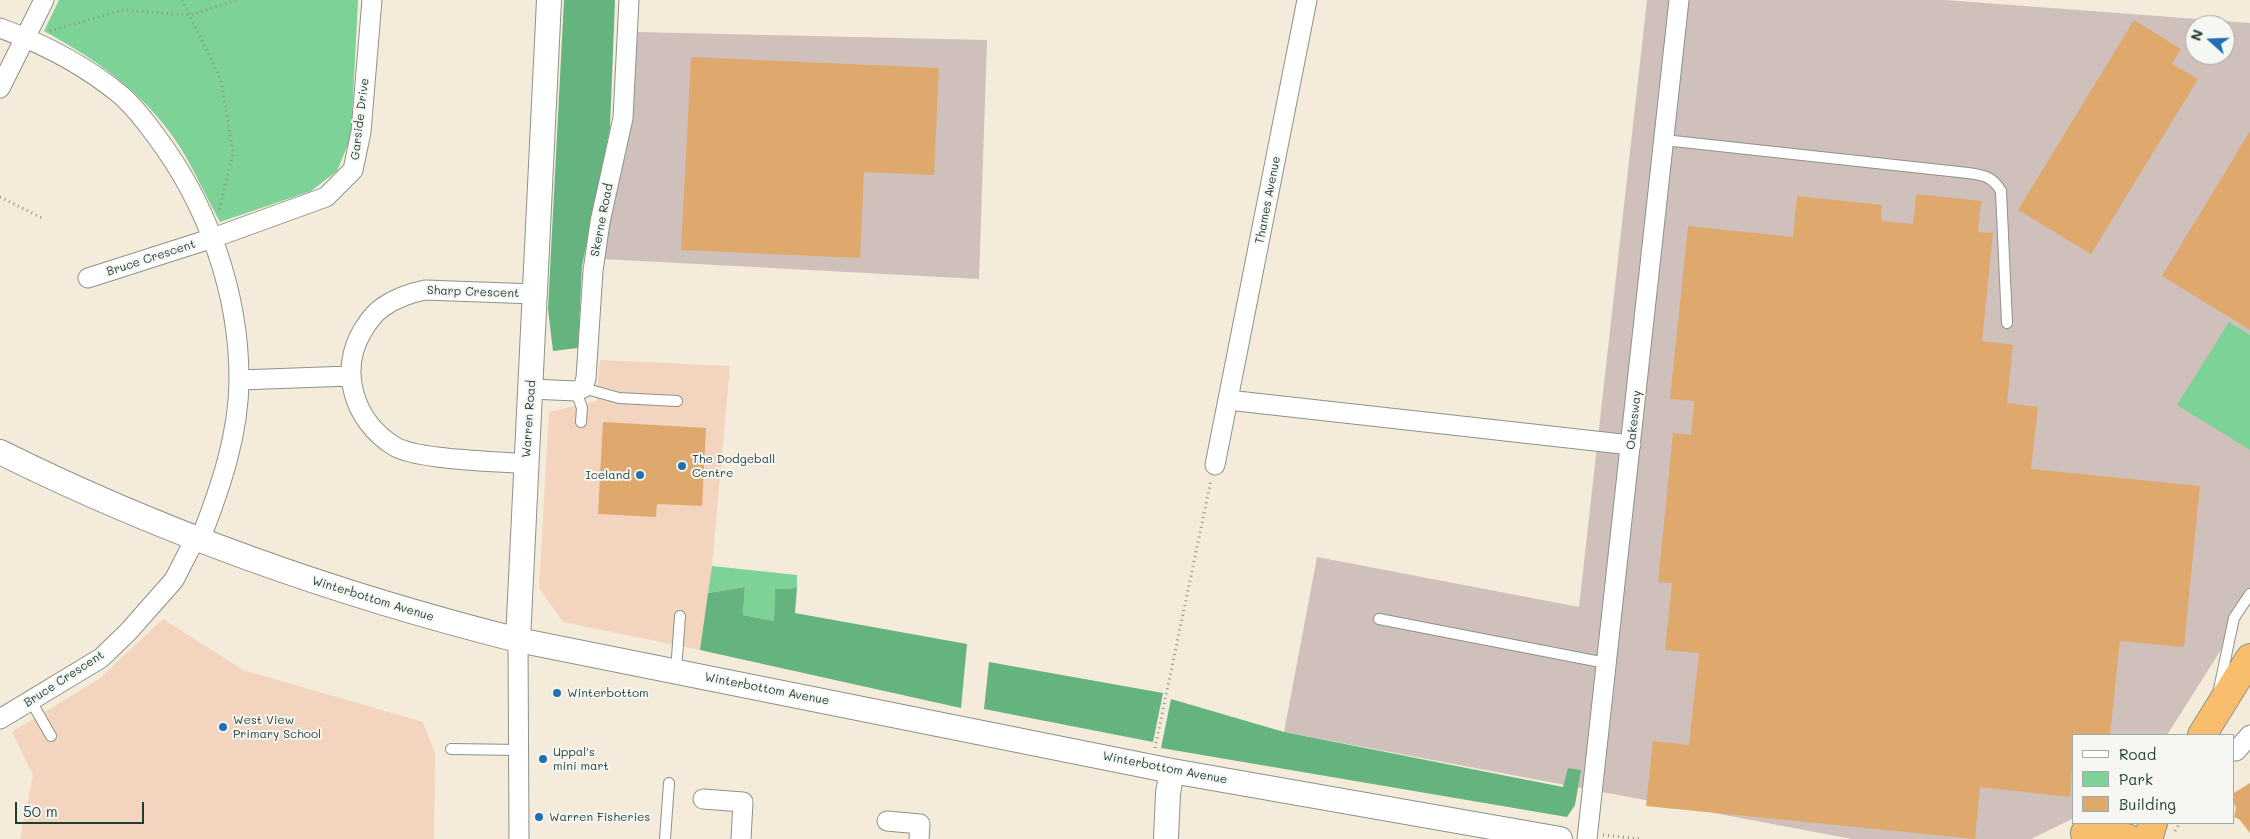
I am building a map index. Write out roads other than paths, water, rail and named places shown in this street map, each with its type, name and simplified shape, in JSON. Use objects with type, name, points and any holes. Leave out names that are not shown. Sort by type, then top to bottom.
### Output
[{"type":"highway","points":[[2208,730],[2250,658]]},
{"type":"highway","points":[[2148,839],[2153,824]]},
{"type":"highway","points":[[2088,832],[2106,831],[2129,839]]},
{"type":"street","points":[[0,88],[44,0]]},
{"type":"street","name":"Garside Drive","points":[[213,238],[326,196],[353,170],[361,132],[372,0]]},
{"type":"street","name":"Warren Road","points":[[519,839],[518,640],[549,0]]},
{"type":"street","name":"Skerne Road","points":[[579,389],[586,378],[593,271],[598,239],[623,118],[629,0]]},
{"type":"street","name":"Thames Avenue","points":[[1215,465],[1308,0]]},
{"type":"street","name":"Oakesway","points":[[1587,839],[1679,0]]},
{"type":"street","name":"Bruce Crescent","points":[[0,28],[61,55],[123,97],[170,154],[192,193],[213,238],[234,312],[239,380],[231,446],[220,487],[197,539],[174,580],[128,632],[101,658],[31,701],[3,712]]},
{"type":"street","name":"Bruce Crescent","points":[[88,278],[213,238]]},
{"type":"street","name":"Sharp Crescent","points":[[526,464],[417,455],[400,449],[372,428],[357,402],[350,376],[358,338],[381,308],[395,299],[425,290],[536,294]]},
{"type":"street","points":[[239,380],[350,376]]},
{"type":"street","points":[[531,389],[579,389]]},
{"type":"street","points":[[1228,400],[1631,445]]},
{"type":"street","name":"Winterbottom Avenue","points":[[0,452],[68,486],[248,559],[345,592],[445,622],[518,640],[1172,771],[1560,839]]},
{"type":"street","points":[[2235,750],[2250,735]]},
{"type":"street","points":[[1166,839],[1168,793],[1172,771]]},
{"type":"street","points":[[704,799],[743,802],[741,839]]},
{"type":"street","points":[[887,821],[920,824],[919,839]]},
{"type":"lane","points":[[1664,140],[1968,173],[1988,177],[1996,181],[2001,192],[2007,323]]},
{"type":"lane","points":[[581,422],[582,408],[579,389],[619,398],[678,402]]},
{"type":"lane","points":[[2208,730],[2234,618],[2250,594]]},
{"type":"lane","points":[[676,671],[680,616]]},
{"type":"lane","points":[[1379,619],[1606,663]]},
{"type":"lane","points":[[31,701],[51,736]]},
{"type":"lane","points":[[451,749],[519,750]]},
{"type":"lane","points":[[665,839],[669,783]]},
{"type":"place","name":"The Dodgeball Centre","points":[[682,466]]},
{"type":"place","name":"Iceland","points":[[640,475]]},
{"type":"place","name":"Winterbottom","points":[[557,693]]},
{"type":"place","name":"West View Primary School","points":[[223,727]]},
{"type":"place","name":"Uppal's mini mart","points":[[543,759]]},
{"type":"place","name":"Warren Fisheries","points":[[539,817]]}]
